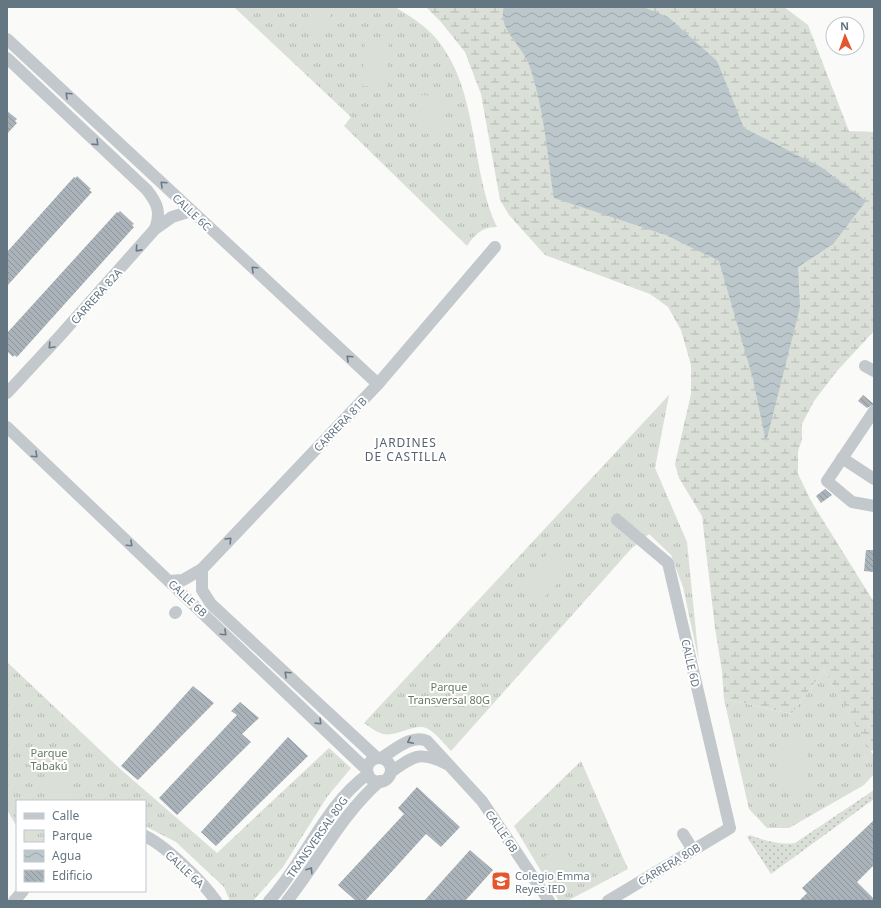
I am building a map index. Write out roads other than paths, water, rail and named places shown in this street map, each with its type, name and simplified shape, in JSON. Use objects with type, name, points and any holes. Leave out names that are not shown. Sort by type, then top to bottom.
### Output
[{"type":"street","name":"CALLE 6C","points":[[7,39],[378,384]]},
{"type":"street","name":"CALLE 6C","points":[[7,58],[147,190],[158,206],[159,214],[155,229]]},
{"type":"street","name":"CARRERA 82A","points":[[7,393],[155,229],[172,217],[191,211]]},
{"type":"street","name":"CARRERA 81B","points":[[169,581],[183,580],[202,569],[378,384],[495,246]]},
{"type":"street","points":[[874,411],[870,424],[842,458],[827,481],[852,502],[874,506]]},
{"type":"street","name":"CALLE 6B","points":[[9,432],[169,581],[368,772]]},
{"type":"street","points":[[842,458],[874,479]]},
{"type":"street","name":"CALLE 6D","points":[[617,520],[668,563],[730,828]]},
{"type":"street","name":"CALLE 6B","points":[[202,569],[202,590],[211,604],[379,758]]},
{"type":"street","points":[[413,738],[420,738],[427,741],[450,766],[436,759],[422,756],[406,762],[391,772],[389,777],[380,782],[375,781],[368,772],[370,762],[413,738]]},
{"type":"street","points":[[379,758],[388,761],[391,772]]},
{"type":"street","name":"CALLE 6B","points":[[450,766],[489,811],[548,901]]},
{"type":"street","name":"TRANSVERSAL 80G","points":[[268,901],[293,871],[340,802],[368,772]]},
{"type":"street","name":"TRANSVERSAL 80G","points":[[287,901],[307,876],[346,817],[362,797],[380,782]]},
{"type":"street","name":"CARRERA 80B","points":[[608,901],[730,828]]},
{"type":"street","points":[[683,834],[693,850]]},
{"type":"street","name":"CALLE 6A","points":[[149,838],[203,885],[216,901]]},
{"type":"street","points":[[14,901],[22,892]]},
{"type":"water","points":[[504,7],[643,7],[668,17],[717,61],[744,128],[821,167],[866,201],[833,244],[798,267],[800,307],[766,442],[753,379],[719,261],[666,235],[554,198],[538,95],[528,62],[511,36],[504,22]]},
{"type":"place","name":"Colegio Emma Reyes IED","points":[[501,881]]},
{"type":"district","name":"JARDINES DE CASTILLA","points":[[406,449]]},
{"type":"park label","name":"Parque Transversal 80G","points":[[449,692]]},
{"type":"park label","name":"Parque Tabakú","points":[[49,758]]}]
